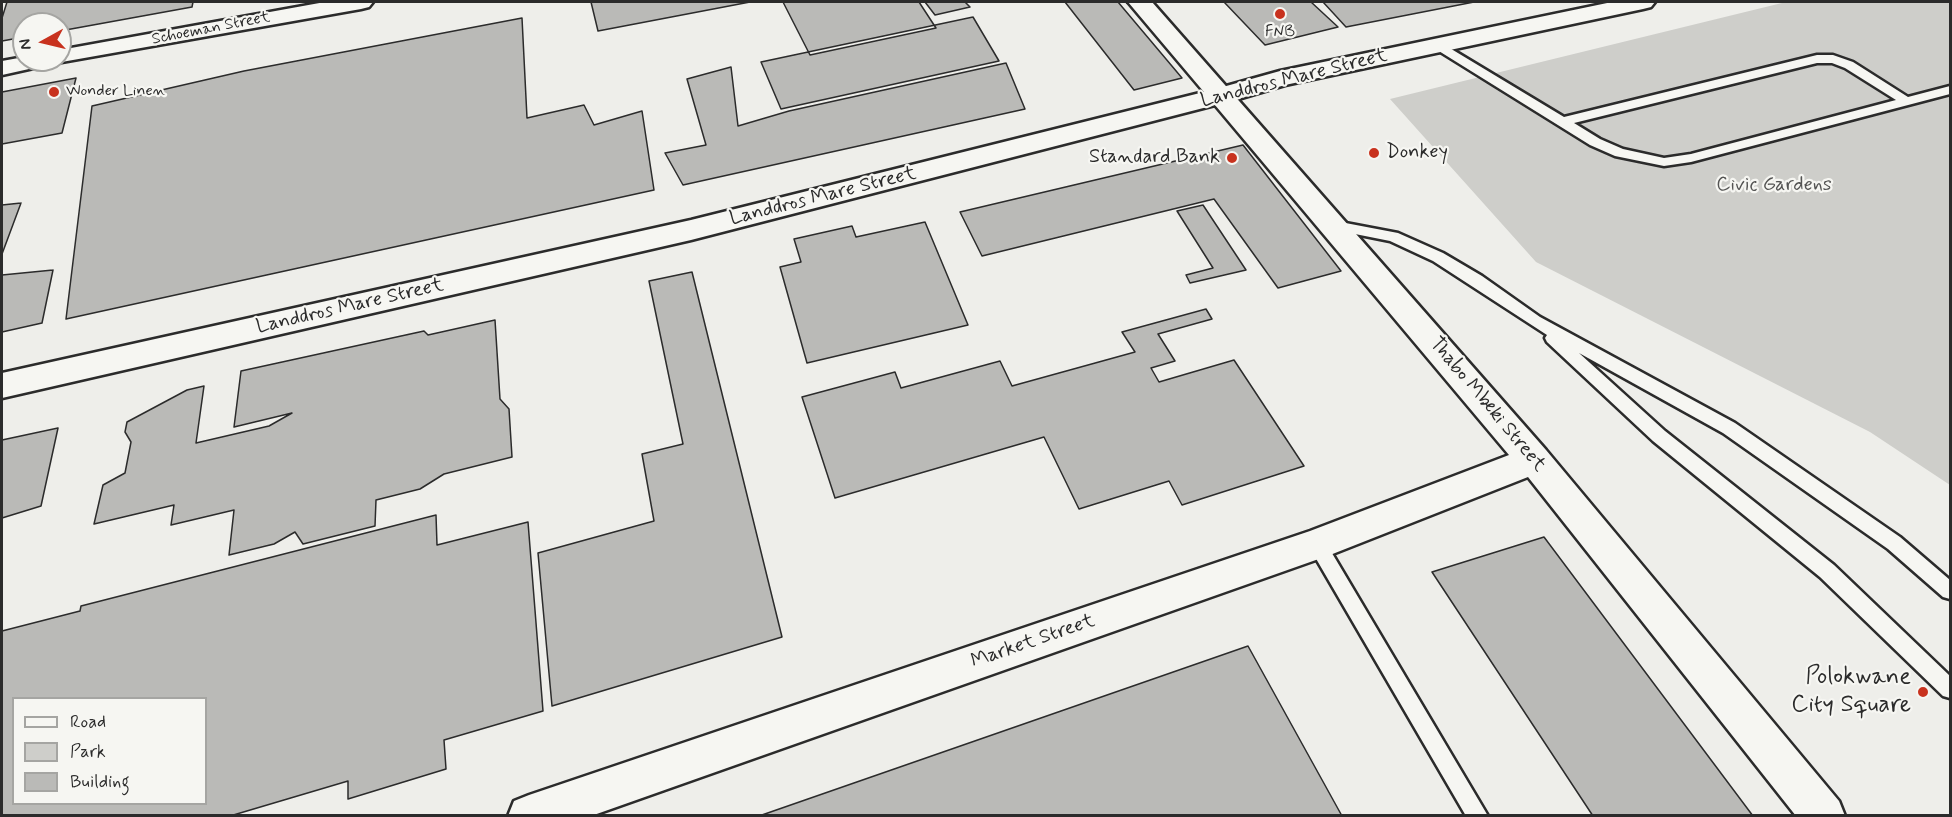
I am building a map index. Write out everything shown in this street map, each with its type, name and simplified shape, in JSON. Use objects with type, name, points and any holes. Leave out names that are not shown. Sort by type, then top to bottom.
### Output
[{"type":"main road","name":"Schoeman Street","points":[[72,55],[361,2]]},
{"type":"main road","name":"Thabo Mbeki Street","points":[[1140,2],[1534,460],[1824,816]]},
{"type":"main road","name":"Landdros Mare Street","points":[[2,386],[691,230],[1280,80],[1642,2]]},
{"type":"main road","name":"Market Street","points":[[529,816],[1317,544],[1534,460]]},
{"type":"lane","points":[[1438,45],[1595,142],[1620,153],[1664,162],[1691,158],[1950,90]]},
{"type":"lane","points":[[1562,122],[1817,59],[1833,59],[1848,64],[1906,101]]},
{"type":"lane","points":[[1335,226],[1392,237],[1438,257],[1477,280],[1535,321],[1729,428],[1894,543],[1950,591]]},
{"type":"lane","points":[[1535,321],[1659,436],[1827,571],[1950,689]]},
{"type":"lane","points":[[1317,544],[1478,816]]},
{"type":"green space","name":"Civic Gardens","points":[[1786,2],[1950,2],[1950,485],[1870,432],[1536,262],[1390,99]]},
{"type":"building","points":[[7,2],[193,2],[192,7],[72,29],[72,12],[12,12],[12,39],[2,41],[2,18]]},
{"type":"building","points":[[591,2],[750,2],[598,31]]},
{"type":"building","points":[[783,2],[919,2],[936,28],[810,55]]},
{"type":"building","points":[[925,2],[965,2],[970,7],[935,15]]},
{"type":"building","points":[[1065,2],[1118,2],[1182,78],[1134,90]]},
{"type":"building","name":"FNB","points":[[1224,2],[1311,2],[1338,27],[1265,45]]},
{"type":"building","points":[[1323,2],[1474,2],[1346,27]]},
{"type":"building","points":[[973,17],[999,61],[781,109],[761,62]]},
{"type":"building","points":[[522,18],[527,118],[584,105],[594,125],[642,111],[654,190],[66,319],[92,106],[244,71]]},
{"type":"building","points":[[1006,63],[1025,109],[683,185],[665,153],[706,145],[687,79],[731,67],[738,126],[789,111]]},
{"type":"building","points":[[76,78],[62,133],[2,144],[2,92]]},
{"type":"building","points":[[1243,145],[1341,271],[1278,288],[1214,199],[982,256],[960,212]]},
{"type":"building","points":[[21,203],[2,254],[2,205]]},
{"type":"building","points":[[1203,205],[1246,270],[1190,283],[1186,275],[1213,268],[1177,211]]},
{"type":"building","points":[[925,222],[968,325],[807,363],[780,267],[801,262],[794,239],[852,226],[856,237]]},
{"type":"building","points":[[53,270],[42,323],[2,332],[2,275]]},
{"type":"building","points":[[692,272],[782,637],[552,706],[538,553],[654,521],[642,454],[683,444],[649,281]]},
{"type":"building","points":[[1206,309],[1212,319],[1158,334],[1175,361],[1151,368],[1159,382],[1234,360],[1304,466],[1182,505],[1169,481],[1079,509],[1044,437],[835,498],[802,397],[895,372],[901,388],[1000,361],[1012,386],[1135,352],[1122,332]]},
{"type":"building","points":[[495,320],[500,399],[509,409],[512,457],[444,474],[420,489],[376,500],[375,526],[303,544],[295,532],[274,544],[229,555],[234,510],[171,525],[174,505],[94,524],[103,485],[125,473],[131,442],[125,432],[127,422],[187,390],[204,386],[196,443],[269,426],[292,413],[234,427],[241,371],[424,331],[428,335]]},
{"type":"building","points":[[58,428],[41,506],[2,518],[2,440]]},
{"type":"building","points":[[436,515],[437,545],[528,522],[543,711],[444,740],[446,769],[348,799],[348,781],[230,816],[2,816],[2,631],[80,611],[81,606]]},
{"type":"building","points":[[1544,537],[1753,816],[1593,816],[1432,572]]},
{"type":"building","points":[[1248,646],[1342,816],[759,816]]},
{"type":"place","name":"FNB","points":[[1280,14]]},
{"type":"place","name":"Wonder Linen","points":[[54,92]]},
{"type":"place","name":"Donkey","points":[[1374,153]]},
{"type":"place","name":"Standard Bank","points":[[1232,158]]},
{"type":"place","name":"Polokwane City Square","points":[[1923,692]]}]
